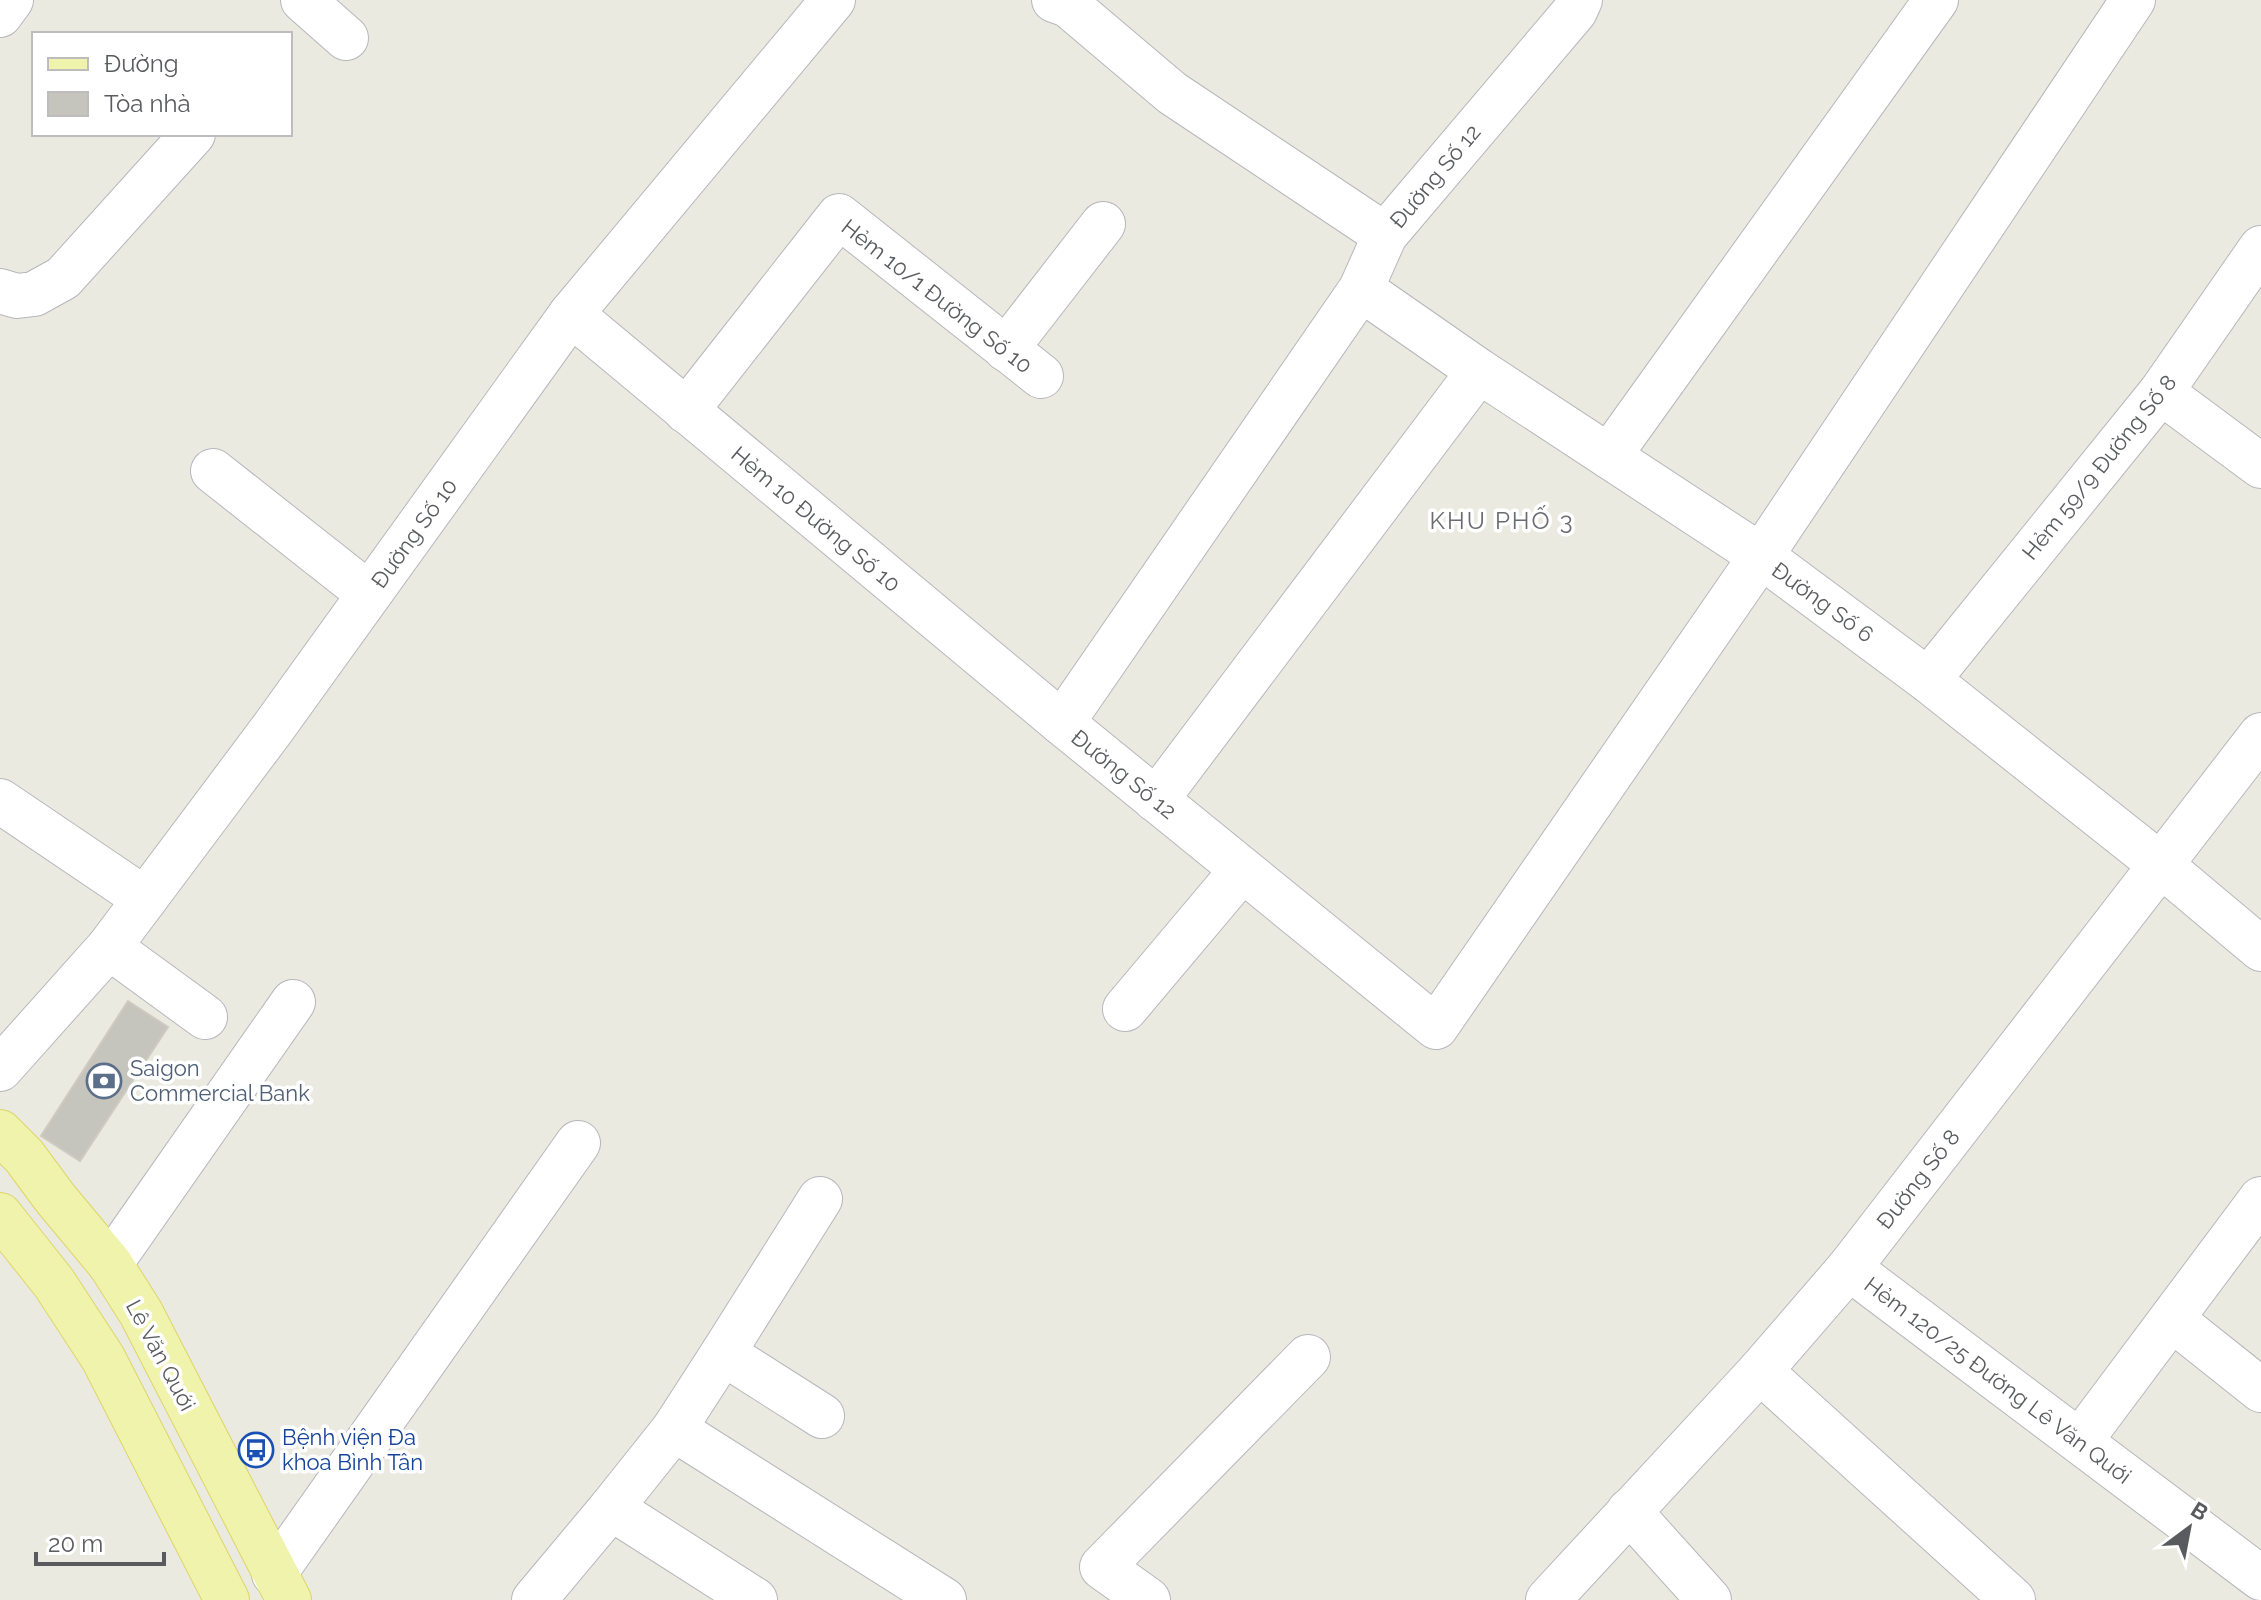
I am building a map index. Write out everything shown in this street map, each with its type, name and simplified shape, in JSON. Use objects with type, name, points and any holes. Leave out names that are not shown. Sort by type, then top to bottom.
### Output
[{"type":"main road","name":"Lê Văn Quới","points":[[0,1132],[24,1156],[110,1264],[141,1313],[281,1587]]},
{"type":"main road","points":[[0,1215],[54,1283],[103,1358],[227,1600]]},
{"type":"street","points":[[0,15],[11,0]]},
{"type":"street","points":[[1054,0],[1068,5],[1172,93],[1385,235]]},
{"type":"street","name":"Đường Số 12","points":[[1580,0],[1575,11],[1385,235],[1361,289],[1062,723],[1436,1027],[1761,556]]},
{"type":"street","points":[[1609,456],[1936,0]]},
{"type":"street","points":[[1761,556],[2133,0]]},
{"type":"street","name":"Đường Số 10","points":[[0,1069],[109,947],[273,728],[571,314],[818,5]]},
{"type":"street","points":[[299,13],[346,38]]},
{"type":"street","points":[[0,291],[17,296],[34,294],[63,278],[191,136]]},
{"type":"street","name":"Hẻm 10/1 Đường Số 10","points":[[686,411],[839,216],[1041,376]]},
{"type":"street","points":[[1006,349],[1103,224]]},
{"type":"street","name":"Hẻm 59/9 Đường Số 8","points":[[1928,680],[2161,392],[2261,248]]},
{"type":"street","name":"Đường Số 6","points":[[1361,289],[1479,371],[1761,556],[1928,680],[2161,865],[2261,949]]},
{"type":"street","name":"Hẻm 10 Đường Số 10","points":[[571,314],[1062,723]]},
{"type":"street","points":[[1156,800],[1479,371]]},
{"type":"street","points":[[2161,392],[2261,466]]},
{"type":"street","points":[[213,471],[369,594]]},
{"type":"street","name":"Đường Số 8","points":[[1548,1600],[1760,1371],[1849,1268],[2261,735]]},
{"type":"street","points":[[0,801],[145,899]]},
{"type":"street","points":[[1125,1009],[1242,870]]},
{"type":"street","points":[[109,947],[205,1017]]},
{"type":"street","points":[[110,1264],[293,1002]]},
{"type":"street","points":[[281,1587],[578,1143]]},
{"type":"street","points":[[534,1600],[674,1429],[820,1199]]},
{"type":"street","points":[[2080,1441],[2261,1199]]},
{"type":"street","name":"Hẻm 120/25 Đường Lê Văn Quới","points":[[1849,1268],[2261,1578]]},
{"type":"street","points":[[2173,1320],[2261,1390]]},
{"type":"street","points":[[723,1353],[822,1416]]},
{"type":"street","points":[[1148,1600],[1102,1567],[1308,1357]]},
{"type":"street","points":[[1760,1371],[2013,1600]]},
{"type":"street","points":[[674,1429],[944,1600]]},
{"type":"street","points":[[611,1508],[755,1600]]},
{"type":"street","points":[[1629,1511],[1709,1600]]},
{"type":"building","name":"Saigon Commercial Bank","points":[[128,1001],[168,1027],[80,1161],[41,1136]]},
{"type":"place","name":"Saigon Commercial Bank","points":[[104,1081]]},
{"type":"place","name":"Bệnh viện Đa khoa Bình Tân","points":[[256,1450]]},
{"type":"district","name":"KHU PHỐ 3","points":[[1502,521]]}]
